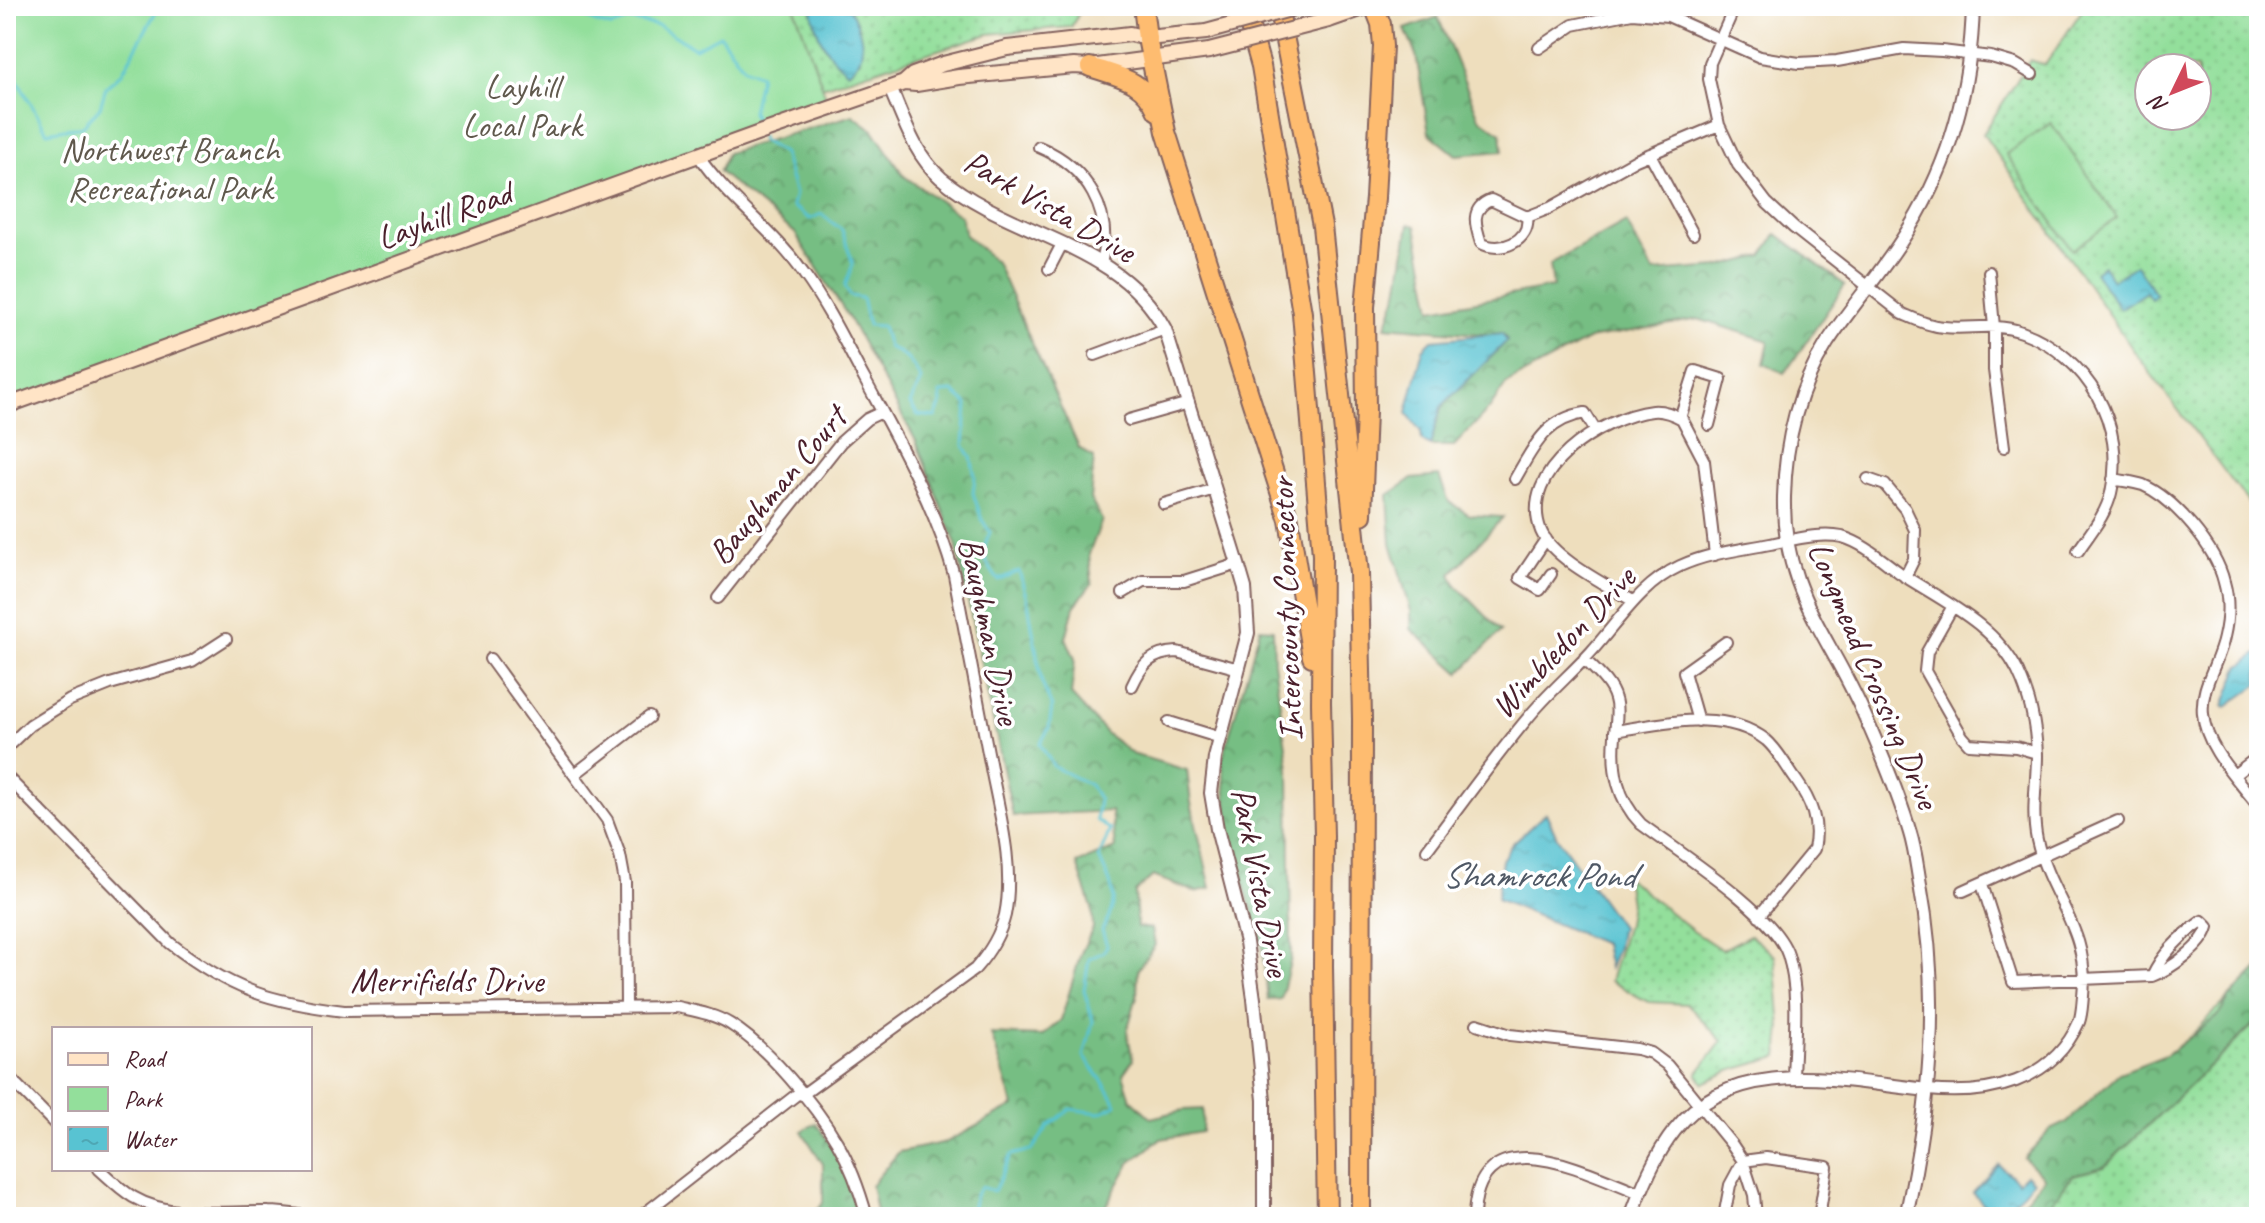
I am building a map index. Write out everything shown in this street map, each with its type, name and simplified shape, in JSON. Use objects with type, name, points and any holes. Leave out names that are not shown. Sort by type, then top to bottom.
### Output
[{"type":"highway","points":[[1143,6],[1166,132]]},
{"type":"highway","name":"Intercounty Connector","points":[[1244,6],[1261,66],[1302,313],[1322,555],[1327,1217]]},
{"type":"highway","name":"Intercounty Connector","points":[[1278,6],[1322,226],[1359,573],[1362,719],[1361,1217]]},
{"type":"highway","points":[[1359,573],[1366,411],[1365,307],[1375,198],[1383,46],[1381,24],[1372,6]]},
{"type":"highway","points":[[1090,67],[1129,79],[1150,95],[1166,132],[1289,520],[1321,703]]},
{"type":"main road","name":"Layhill Road","points":[[897,86],[913,75],[943,64],[1007,48],[1130,34],[1147,38],[1206,32],[1301,6]]},
{"type":"main road","name":"Layhill Road","points":[[6,406],[897,86],[959,77],[1090,67],[1209,51],[1372,6]]},
{"type":"street","points":[[1735,6],[1710,63],[1709,79],[1719,125],[1738,165],[1767,203],[1903,314],[1922,323],[1945,327],[1979,325],[2020,331],[2048,344],[2071,361],[2089,382],[2110,425],[2114,447],[2113,479],[2104,513],[2078,551]]},
{"type":"street","name":"Longmead Crossing Drive","points":[[1906,1217],[1928,1090],[1933,1017],[1932,961],[1911,835],[1890,775],[1861,708],[1811,616],[1795,578],[1787,541],[1784,496],[1788,444],[1799,402],[1812,370],[1909,229],[1927,197],[1951,139],[1971,54],[1973,6]]},
{"type":"street","points":[[1539,48],[1573,25],[1632,13],[1668,16],[1760,57],[1799,63],[1837,61],[1904,49],[1971,54],[2015,64],[2032,74]]},
{"type":"street","name":"Park Vista Drive","points":[[897,86],[913,140],[925,160],[941,177],[968,197],[1101,264],[1131,284],[1154,309],[1165,329],[1238,564],[1248,616],[1248,633],[1215,758],[1211,793],[1246,942],[1254,999],[1264,1100],[1264,1217]]},
{"type":"street","points":[[1527,217],[1529,227],[1518,240],[1499,247],[1481,243],[1475,224],[1476,210],[1482,203],[1491,200],[1527,217],[1550,208],[1650,154],[1719,125]]},
{"type":"street","points":[[1039,147],[1055,154],[1083,177],[1094,195],[1102,216],[1106,241],[1101,264]]},
{"type":"street","points":[[1650,154],[1693,234]]},
{"type":"street","name":"Baughman Drive","points":[[640,1217],[801,1094],[975,969],[986,957],[1001,930],[1007,895],[1000,817],[954,575],[925,491],[804,273],[774,238],[717,183],[698,155]]},
{"type":"street","points":[[1049,269],[1062,244]]},
{"type":"street","points":[[1989,272],[1994,370],[2004,447]]},
{"type":"street","points":[[1095,355],[1165,329]]},
{"type":"street","points":[[1680,418],[1695,371],[1721,379],[1709,425]]},
{"type":"street","points":[[1129,420],[1189,403]]},
{"type":"street","points":[[1633,601],[1568,561],[1540,529],[1536,508],[1541,485],[1551,467],[1596,431],[1654,411],[1680,418],[1704,461],[1715,555]]},
{"type":"street","name":"Baughman Court","points":[[718,598],[841,442],[867,419],[882,412]]},
{"type":"street","points":[[1515,479],[1542,433],[1575,414],[1585,413],[1596,431]]},
{"type":"street","points":[[1868,479],[1885,485],[1905,509],[1915,530],[1914,559],[1905,577]]},
{"type":"street","points":[[2113,479],[2141,484],[2167,499],[2192,526],[2218,564],[2225,584],[2227,619],[2224,640],[2205,690],[2202,712],[2207,738],[2259,807]]},
{"type":"street","points":[[1164,504],[1215,489]]},
{"type":"street","name":"Wimbledon Drive","points":[[1427,850],[1528,717],[1652,583],[1672,570],[1715,555],[1787,541],[1841,537],[1864,547],[1905,577],[1973,619],[2006,652],[2018,671],[2031,707],[2037,753],[2034,815],[2042,856],[2072,922],[2084,958],[2080,1019],[2066,1044],[2042,1066],[2015,1084],[1978,1092],[1928,1090]]},
{"type":"street","points":[[1546,539],[1520,578],[1540,590],[1551,574]]},
{"type":"street","points":[[1123,593],[1143,581],[1184,581],[1238,564]]},
{"type":"street","points":[[1953,606],[1927,652],[1925,671],[1962,736],[1969,744],[2016,747],[2037,753]]},
{"type":"street","points":[[6,748],[30,725],[70,700],[110,684],[192,661],[226,639]]},
{"type":"street","points":[[1698,721],[1684,672],[1726,642]]},
{"type":"street","points":[[1132,686],[1149,658],[1167,652],[1239,669]]},
{"type":"street","points":[[490,659],[607,820],[620,855],[625,882],[626,1006]]},
{"type":"street","points":[[1584,659],[1607,684],[1615,699],[1613,764],[1619,791],[1630,812],[1641,824],[1743,901],[1780,940],[1788,953],[1794,985],[1793,1078]]},
{"type":"street","points":[[575,774],[649,717]]},
{"type":"street","points":[[1615,731],[1679,721],[1722,722],[1751,731],[1768,742],[1808,797],[1816,822],[1814,849],[1759,916]]},
{"type":"street","points":[[1169,722],[1221,738]]},
{"type":"street","points":[[2234,775],[2259,756]]},
{"type":"street","name":"Merrifields Drive","points":[[6,776],[170,943],[198,965],[241,988],[291,1004],[344,1011],[677,1007],[705,1012],[729,1023],[761,1047],[837,1142],[858,1185],[867,1217]]},
{"type":"street","points":[[1963,891],[2118,821]]},
{"type":"street","points":[[1982,884],[2013,982],[2152,976],[2169,970],[2205,935],[2208,927],[2202,921],[2193,928],[2159,961],[2152,976]]},
{"type":"street","points":[[1477,1024],[1510,1035],[1651,1053],[1667,1065],[1713,1119],[1743,1161],[1754,1195],[1756,1216],[1775,1217]]},
{"type":"street","points":[[6,1074],[52,1121]]},
{"type":"street","points":[[1631,1217],[1640,1193],[1674,1131],[1699,1105],[1718,1094],[1748,1083],[1793,1078],[1928,1090]]},
{"type":"street","points":[[1474,1217],[1479,1184],[1493,1165],[1519,1158],[1562,1162],[1640,1193]]},
{"type":"street","points":[[1743,1161],[1766,1158],[1827,1167],[1819,1217]]},
{"type":"street","points":[[1724,1217],[1730,1185],[1743,1161]]},
{"type":"street","points":[[101,1171],[115,1185],[150,1204],[187,1212],[273,1212],[312,1217]]},
{"type":"green space","name":"Northwest Branch Recreational Park","points":[[6,6],[794,6],[827,100],[774,124],[6,402]]},
{"type":"green space","points":[[794,6],[1083,6],[1071,27],[988,34],[822,87]]},
{"type":"green space","points":[[2085,6],[2259,6],[2259,517],[2136,354],[1983,134],[2030,60],[2045,65]]},
{"type":"green space","points":[[1438,17],[1479,118],[1501,133],[1503,151],[1456,155],[1429,133],[1416,55],[1405,29]]},
{"type":"green space","points":[[853,115],[873,130],[904,176],[961,216],[965,235],[996,262],[1079,448],[1094,458],[1090,499],[1102,520],[1089,554],[1092,583],[1074,607],[1066,638],[1075,659],[1071,695],[1106,733],[1132,754],[1187,770],[1191,803],[1211,888],[1195,892],[1153,876],[1135,892],[1137,927],[1152,929],[1155,945],[1138,969],[1137,996],[1127,1031],[1133,1060],[1123,1074],[1131,1099],[1151,1118],[1203,1109],[1202,1132],[1161,1139],[1130,1163],[1100,1216],[1089,1209],[1076,1217],[877,1217],[871,1185],[899,1152],[947,1142],[1014,1106],[991,1034],[1042,1036],[1061,1020],[1081,953],[1093,928],[1092,908],[1077,864],[1115,848],[1111,811],[1013,816],[956,544],[916,441],[847,315],[795,233],[719,172],[727,153]]},
{"type":"green space","points":[[2051,123],[2117,218],[2072,250],[2006,154]]},
{"type":"green space","points":[[1626,222],[1653,272],[1719,267],[1762,256],[1777,234],[1845,285],[1785,373],[1764,364],[1769,341],[1698,319],[1589,339],[1507,383],[1489,409],[1454,446],[1430,446],[1441,407],[1507,340],[1502,333],[1491,335],[1386,326],[1398,292],[1409,224],[1416,226],[1432,309],[1553,287],[1550,264]]},
{"type":"green space","points":[[1439,476],[1449,502],[1470,515],[1503,517],[1451,574],[1456,585],[1501,631],[1460,673],[1411,629],[1411,611],[1391,543],[1388,495],[1412,479]]},
{"type":"green space","points":[[1260,628],[1273,629],[1274,662],[1289,768],[1291,958],[1281,999],[1268,1000],[1262,947],[1231,840],[1222,760]]},
{"type":"green space","points":[[1626,877],[1693,931],[1722,950],[1750,935],[1775,956],[1781,1028],[1778,1057],[1729,1071],[1704,1083],[1697,1074],[1722,1041],[1687,1004],[1648,1002],[1610,981],[1627,924],[1630,903]]},
{"type":"green space","points":[[2259,968],[2259,1217],[2048,1217],[2045,1181]]},
{"type":"green space","points":[[2259,968],[2259,1014],[2252,1026],[2104,1167],[2073,1175],[2041,1217],[2009,1217],[2044,1178],[2024,1158],[2050,1130],[2067,1122],[2119,1073],[2166,1055],[2218,1016],[2230,997]]},
{"type":"green space","points":[[816,1123],[843,1167],[860,1217],[810,1217],[823,1203],[823,1164],[802,1131]]},
{"type":"water","points":[[811,6],[848,6],[860,31],[862,49],[860,58],[848,72],[822,43]]},
{"type":"water","points":[[2136,265],[2156,295],[2151,299],[2146,292],[2120,309],[2095,272],[2103,266],[2113,280]]},
{"type":"water","points":[[1502,333],[1507,341],[1441,407],[1430,446],[1422,441],[1421,432],[1407,413],[1423,349],[1432,340]]},
{"type":"water","points":[[2259,653],[2259,684],[2227,707],[2224,706],[2239,667]]},
{"type":"water","name":"Shamrock Pond","points":[[1546,813],[1557,837],[1621,927],[1609,968],[1604,944],[1497,899],[1502,860],[1512,844]]},
{"type":"water","points":[[1999,1165],[2018,1182],[2026,1174],[2033,1181],[2000,1217],[1996,1217],[1973,1193]]},
{"type":"waterway","points":[[6,53],[47,132],[83,126],[100,107],[106,87],[122,73],[159,6]]},
{"type":"waterway","points":[[544,6],[559,15],[580,13],[594,22],[611,27],[629,20],[659,26],[695,48],[720,35],[744,68],[760,75],[752,112],[758,130]]},
{"type":"waterway","points":[[761,137],[762,141],[783,153],[795,194],[792,206],[810,219],[821,214],[842,230],[853,264],[845,286],[850,296],[862,298],[868,325],[882,326],[888,347],[904,356],[918,374],[921,380],[910,404],[918,415],[935,417],[941,404],[940,393],[953,392],[967,404],[964,445],[971,457],[975,477],[973,493],[982,520],[990,532],[985,557],[998,580],[1019,571],[1042,683],[1052,707],[1049,728],[1040,744],[1054,767],[1090,785],[1099,800],[1096,820],[1110,830],[1099,857],[1111,885],[1113,901],[1102,930],[1107,946],[1103,952],[1089,959],[1084,990],[1093,1021],[1084,1056],[1116,1105],[1100,1113],[1070,1109],[1048,1127],[1032,1150],[1011,1155],[994,1191],[981,1187],[975,1195],[971,1217]]},
{"type":"park label","name":"Layhill Local Park","points":[[522,106]]}]
